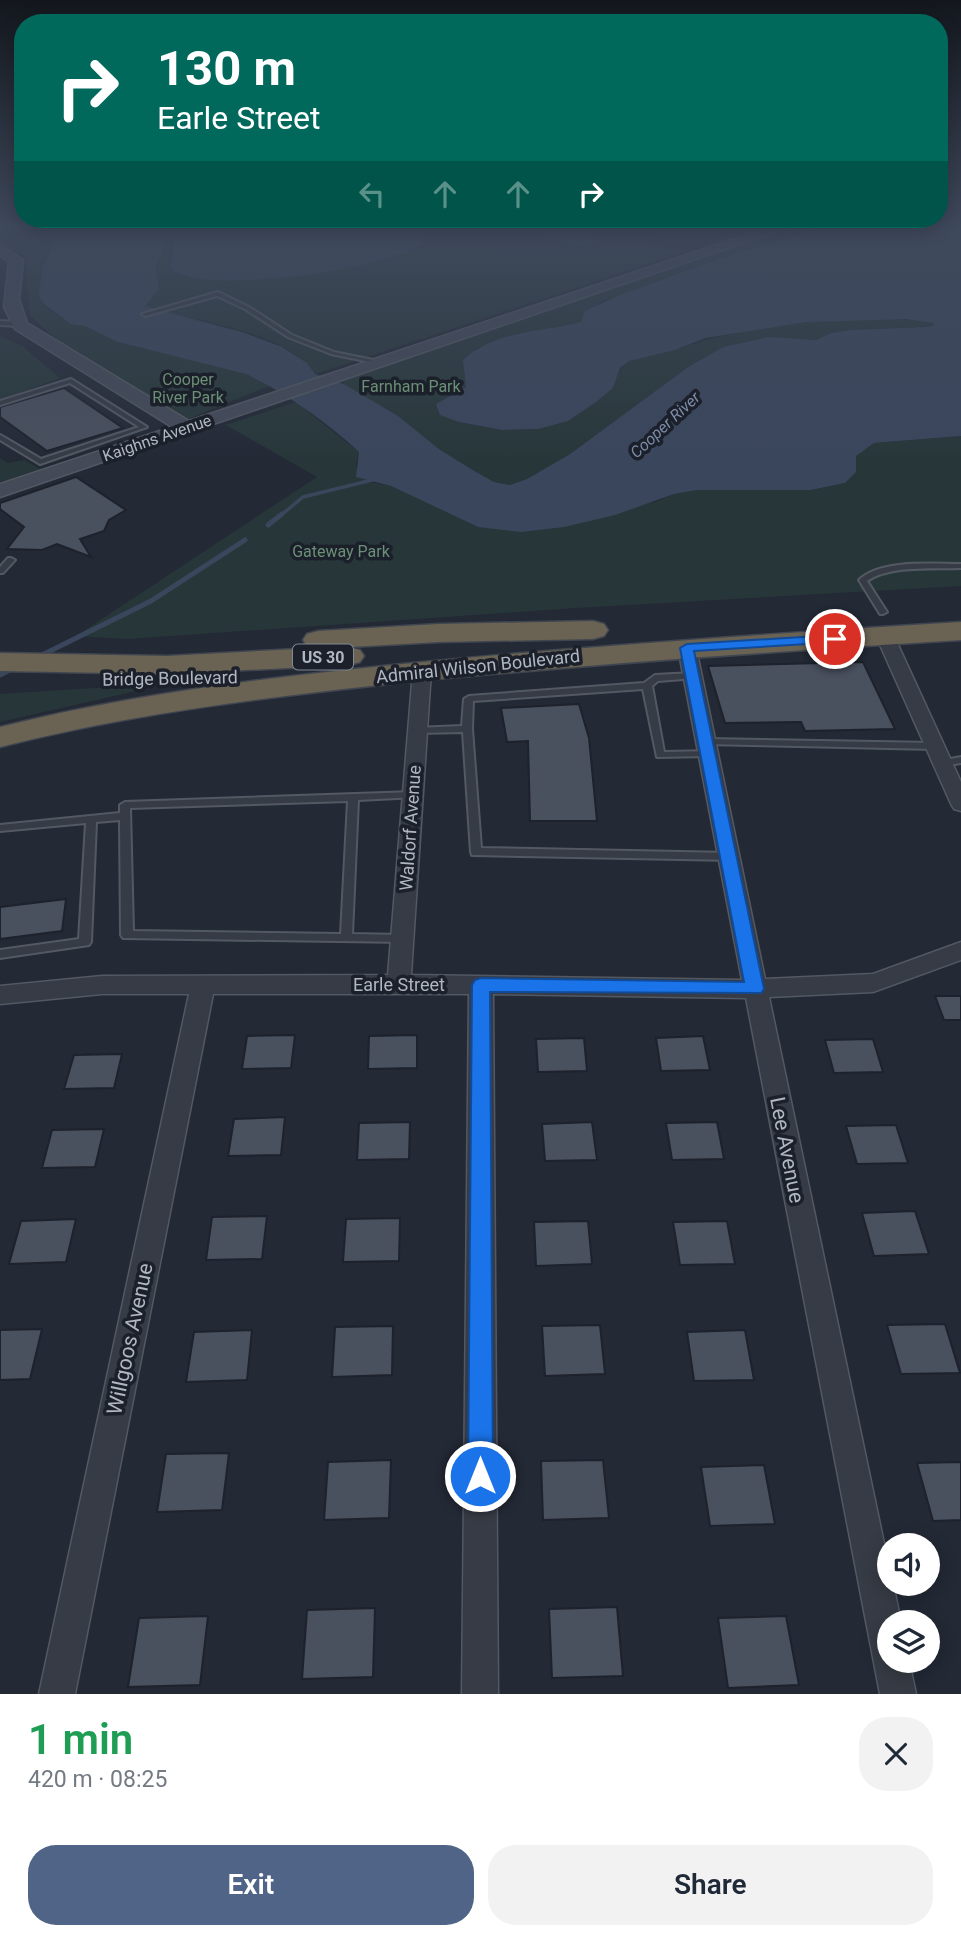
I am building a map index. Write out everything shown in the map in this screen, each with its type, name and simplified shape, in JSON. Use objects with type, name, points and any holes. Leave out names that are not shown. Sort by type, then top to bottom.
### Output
[{"type":"highway","name":"Admiral Wilson Boulevard","points":[[0,737],[154,703],[339,680],[422,671],[690,662],[961,607]]},
{"type":"highway","name":"Admiral Wilson Boulevard","points":[[8,662],[167,665],[279,660],[442,648],[593,630],[884,624],[961,631]]},
{"type":"highway","points":[[8,662],[86,648],[193,647],[439,633],[593,630]]},
{"type":"highway","name":"Bridge Boulevard","points":[[8,662],[160,680],[250,676],[339,680]]},
{"type":"main road","points":[[7,303],[8,313],[43,341],[187,428]]},
{"type":"main road","name":"Kaighns Avenue","points":[[0,491],[48,467],[152,432],[187,428],[556,303]]},
{"type":"street","points":[[884,624],[946,757],[961,804]]},
{"type":"street","name":"Lee Avenue","points":[[690,662],[881,1610]]},
{"type":"street","name":"Waldorf Avenue","points":[[399,984],[422,671]]},
{"type":"street","name":"Earle Street","points":[[0,995],[102,985],[399,984],[755,989],[873,983],[961,951]]},
{"type":"street","name":"Willgoos Avenue","points":[[57,1694],[203,985]]},
{"type":"street","points":[[480,1694],[481,985]]},
{"type":"street","points":[[894,1673],[898,1694]]},
{"type":"lane","points":[[143,313],[180,303]]},
{"type":"lane","points":[[237,303],[290,336],[333,353],[380,362]]},
{"type":"lane","points":[[0,323],[19,324]]},
{"type":"lane","points":[[0,403],[71,381],[152,432]]},
{"type":"lane","points":[[0,437],[48,467]]},
{"type":"lane","points":[[0,571],[11,560]]},
{"type":"lane","points":[[884,624],[863,580],[866,576],[882,571],[961,566]]},
{"type":"lane","points":[[690,662],[655,678],[647,686],[469,699],[467,729],[476,852],[729,856]]},
{"type":"lane","points":[[647,686],[660,755],[707,748],[946,757]]},
{"type":"lane","points":[[418,730],[467,729]]},
{"type":"lane","points":[[402,939],[127,935],[125,805],[413,795]]},
{"type":"lane","points":[[346,938],[353,797]]},
{"type":"lane","points":[[0,828],[125,816]]},
{"type":"lane","points":[[0,954],[85,942],[92,819]]},
{"type":"green space","name":"Cooper River Park","points":[[29,303],[43,303],[66,319],[123,343],[237,370],[269,386],[186,420],[59,342],[30,315]]},
{"type":"green space","points":[[147,303],[530,303],[315,374],[304,361],[290,351],[257,335],[145,306]]},
{"type":"green space","name":"Farnham Park","points":[[556,303],[599,303],[581,322],[521,334],[475,349],[466,387],[450,395],[459,422],[502,430],[538,429],[613,388],[626,363],[640,357],[738,333],[800,323],[895,319],[927,321],[934,326],[851,330],[831,333],[816,340],[768,337],[723,347],[688,367],[570,454],[527,479],[510,485],[494,482],[439,449],[397,416],[344,384],[340,376]]},
{"type":"green space","points":[[0,336],[22,346],[60,378],[0,400]]},
{"type":"green space","name":"Gateway Park","points":[[296,402],[359,452],[356,466],[371,482],[391,486],[478,527],[655,502],[673,494],[697,490],[811,490],[844,483],[856,472],[855,456],[874,443],[961,436],[961,586],[575,608],[127,639],[76,636],[317,477],[226,425]]},
{"type":"green space","points":[[0,458],[8,463],[24,460],[40,469],[0,482]]},
{"type":"green space","points":[[127,686],[140,690],[0,722],[0,694]]},
{"type":"water","name":"Cooper River","points":[[43,303],[147,303],[145,306],[245,333],[282,347],[307,363],[315,374],[344,384],[398,416],[439,449],[471,469],[494,482],[510,485],[527,479],[570,454],[688,367],[723,347],[768,337],[816,340],[831,333],[851,330],[924,327],[933,326],[933,323],[906,319],[806,322],[705,338],[675,350],[629,361],[620,368],[613,388],[596,402],[568,421],[538,429],[502,430],[459,422],[440,415],[436,404],[466,387],[463,360],[489,343],[581,322],[585,311],[602,303],[961,303],[961,436],[874,443],[856,456],[856,472],[845,483],[811,490],[697,490],[674,494],[615,515],[564,527],[521,532],[478,527],[391,486],[356,477],[359,452],[306,409],[246,374],[118,342],[85,326],[71,324]]},
{"type":"building","points":[[64,388],[123,428],[47,451],[0,417],[0,407]]},
{"type":"building","points":[[76,477],[126,510],[109,520],[104,531],[80,539],[91,557],[57,544],[42,550],[7,549],[24,527],[0,509],[0,503]]},
{"type":"building","points":[[863,662],[895,729],[805,731],[801,722],[725,723],[708,666]]},
{"type":"building","points":[[579,704],[589,738],[597,821],[530,821],[528,741],[507,742],[501,708]]},
{"type":"building","points":[[66,899],[62,931],[0,939],[0,907]]},
{"type":"building","points":[[935,996],[961,996],[961,1020],[944,1020]]},
{"type":"building","points":[[295,1035],[291,1068],[242,1069],[247,1036]]},
{"type":"building","points":[[417,1035],[417,1068],[368,1069],[369,1036]]},
{"type":"building","points":[[703,1036],[710,1070],[661,1071],[656,1038]]},
{"type":"building","points":[[584,1038],[587,1071],[538,1072],[536,1039]]},
{"type":"building","points":[[873,1039],[883,1072],[834,1073],[825,1040]]},
{"type":"building","points":[[122,1054],[114,1088],[64,1089],[74,1055]]},
{"type":"building","points":[[285,1117],[281,1155],[228,1156],[234,1119]]},
{"type":"building","points":[[410,1122],[409,1159],[357,1160],[359,1123]]},
{"type":"building","points":[[592,1122],[597,1160],[545,1161],[542,1124]]},
{"type":"building","points":[[717,1122],[724,1159],[672,1160],[666,1123]]},
{"type":"building","points":[[896,1125],[908,1163],[857,1164],[846,1126]]},
{"type":"building","points":[[104,1129],[95,1167],[42,1168],[52,1130]]},
{"type":"building","points":[[915,1211],[929,1254],[874,1256],[862,1213]]},
{"type":"building","points":[[267,1216],[262,1259],[206,1260],[212,1217]]},
{"type":"building","points":[[400,1218],[399,1261],[343,1262],[346,1219]]},
{"type":"building","points":[[76,1219],[66,1262],[9,1264],[21,1221]]},
{"type":"building","points":[[588,1221],[592,1264],[536,1266],[534,1222]]},
{"type":"building","points":[[727,1221],[735,1264],[680,1265],[673,1222]]},
{"type":"building","points":[[945,1324],[960,1373],[901,1374],[887,1325]]},
{"type":"building","points":[[600,1325],[605,1374],[545,1376],[542,1326]]},
{"type":"building","points":[[393,1326],[392,1375],[332,1377],[335,1327]]},
{"type":"building","points":[[42,1329],[30,1379],[0,1380],[0,1330]]},
{"type":"building","points":[[252,1330],[247,1380],[186,1382],[194,1332]]},
{"type":"building","points":[[745,1330],[754,1380],[694,1381],[687,1332]]},
{"type":"building","points":[[229,1453],[222,1510],[157,1512],[166,1454]]},
{"type":"building","points":[[391,1460],[389,1518],[324,1520],[328,1462]]},
{"type":"building","points":[[603,1460],[609,1518],[543,1520],[541,1461]]},
{"type":"building","points":[[961,1462],[961,1520],[933,1521],[917,1463]]},
{"type":"building","points":[[764,1465],[775,1524],[710,1526],[701,1467]]},
{"type":"building","points":[[617,1607],[623,1676],[552,1678],[549,1609]]},
{"type":"building","points":[[375,1608],[373,1677],[302,1679],[307,1610]]},
{"type":"building","points":[[208,1616],[200,1685],[128,1687],[139,1618]]},
{"type":"building","points":[[786,1616],[799,1685],[728,1688],[718,1618]]},
{"type":"waterway","points":[[280,516],[303,497],[372,480]]},
{"type":"waterway","points":[[268,525],[282,514]]},
{"type":"waterway","points":[[40,656],[151,601],[245,540]]},
{"type":"waterway","points":[[0,675],[14,668]]},
{"type":"route","points":[[480,1476],[481,985],[755,989],[687,648],[835,639]]}]
